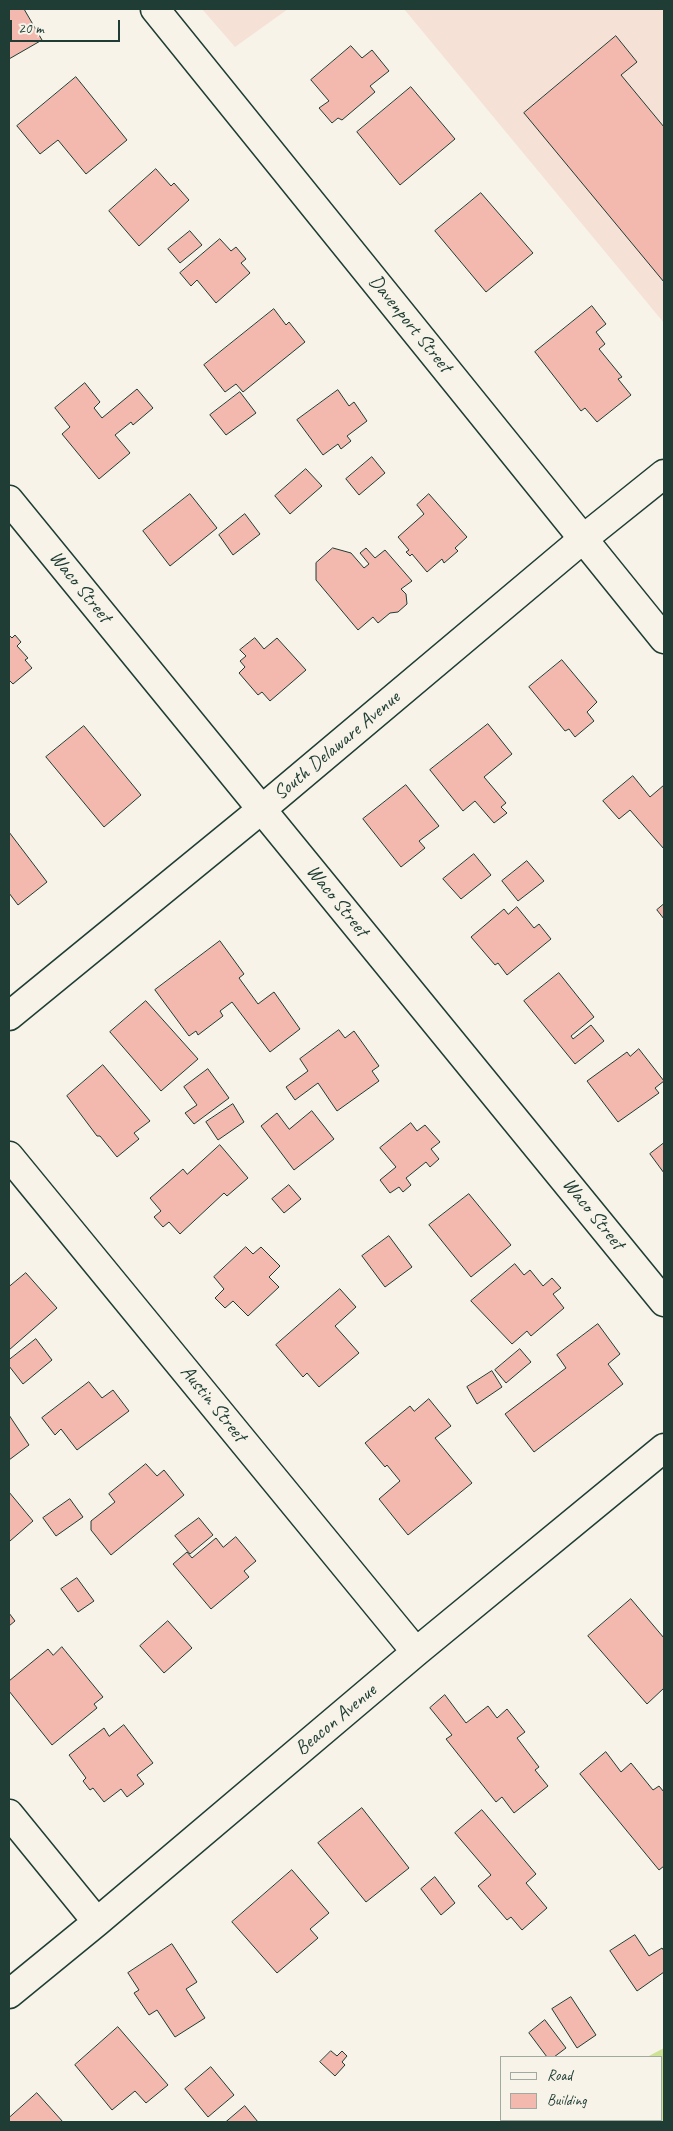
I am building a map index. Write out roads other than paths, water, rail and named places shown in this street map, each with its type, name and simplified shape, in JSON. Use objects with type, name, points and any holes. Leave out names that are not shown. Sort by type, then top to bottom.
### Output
[{"type":"street","name":"Davenport Street","points":[[155,9],[664,639]]},
{"type":"street","name":"South Delaware Avenue","points":[[9,1016],[262,810],[583,539],[664,474]]},
{"type":"street","name":"Waco Street","points":[[9,500],[664,1302]]},
{"type":"street","name":"Austin Street","points":[[9,1156],[416,1652]]},
{"type":"street","name":"Beacon Avenue","points":[[9,1994],[416,1652],[664,1448]]},
{"type":"street","points":[[9,1814],[97,1922]]}]
